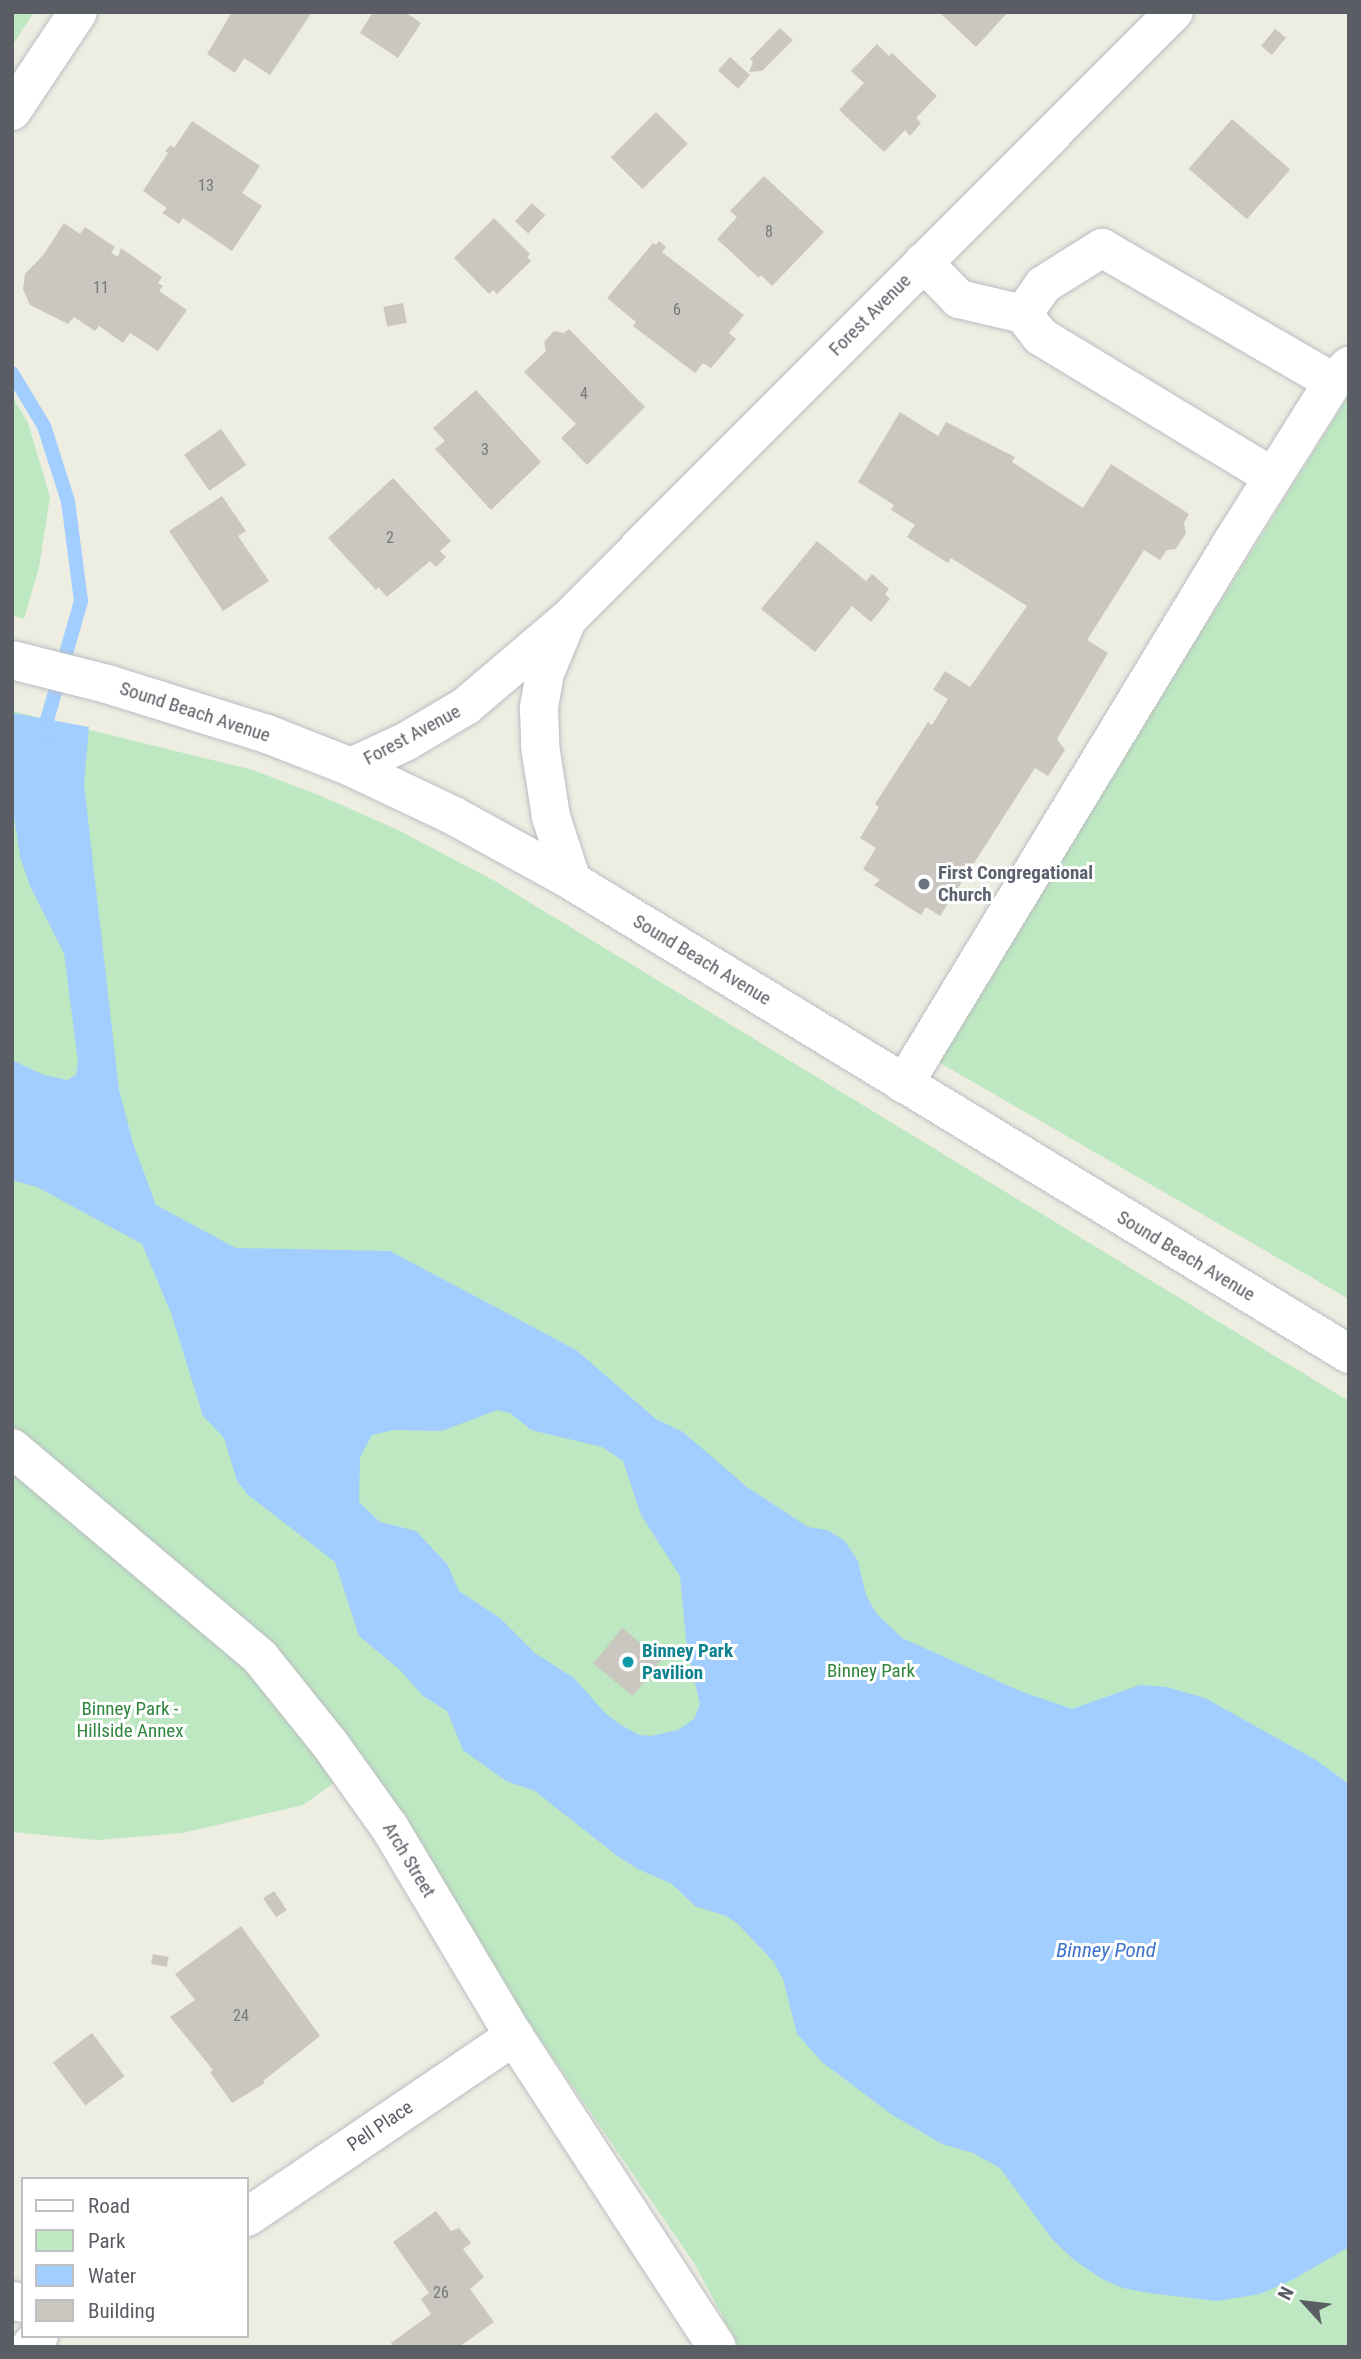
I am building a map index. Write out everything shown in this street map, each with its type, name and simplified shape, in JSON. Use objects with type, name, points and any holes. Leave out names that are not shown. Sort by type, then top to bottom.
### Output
[{"type":"street","points":[[12,111],[78,12]]},
{"type":"street","name":"Forest Avenue","points":[[351,767],[407,741],[466,706],[567,620],[1174,12]]},
{"type":"street","points":[[904,1084],[1273,477],[1341,374],[1102,248],[1043,285],[1023,314]]},
{"type":"street","points":[[923,262],[959,299],[1023,314],[1040,336],[1273,477]]},
{"type":"street","name":"Forest Avenue","points":[[567,620],[545,673],[539,708],[540,746],[551,817],[572,881]]},
{"type":"street","name":"Sound Beach Avenue","points":[[12,660],[107,684],[267,734],[351,767],[454,816],[572,881],[1349,1354]]},
{"type":"street","name":"Arch Street","points":[[12,1448],[260,1657],[330,1744],[390,1828],[514,2036],[717,2347]]},
{"type":"street","name":"Pell Place","points":[[248,2216],[514,2036]]},
{"type":"green space","points":[[12,12],[34,12],[12,46]]},
{"type":"green space","points":[[1349,395],[1349,1299],[935,1060]]},
{"type":"green space","points":[[12,396],[28,423],[50,497],[39,567],[24,619],[12,615]]},
{"type":"green space","name":"Binney Park","points":[[12,711],[253,770],[398,830],[493,880],[1349,1401],[1349,2347],[739,2347],[694,2263],[525,2017],[351,1747],[12,1431]]},
{"type":"green space","name":"Binney Park - Hillside Annex","points":[[12,1466],[246,1664],[339,1779],[303,1805],[182,1833],[97,1840],[12,1832]]},
{"type":"water","name":"Binney Pond","points":[[13,713],[89,727],[84,784],[119,1090],[133,1143],[156,1205],[236,1248],[390,1251],[576,1350],[656,1419],[683,1432],[747,1487],[808,1527],[827,1530],[844,1540],[858,1561],[866,1595],[876,1613],[902,1638],[1020,1691],[1072,1709],[1140,1685],[1166,1687],[1205,1698],[1316,1760],[1349,1784],[1349,2247],[1294,2279],[1260,2294],[1217,2301],[1123,2288],[1100,2278],[1073,2259],[1052,2239],[1000,2168],[973,2153],[942,2144],[891,2114],[822,2062],[797,2034],[783,1979],[773,1961],[737,1923],[726,1916],[695,1906],[672,1884],[638,1869],[616,1855],[535,1791],[506,1781],[463,1750],[447,1711],[423,1696],[400,1670],[359,1636],[335,1562],[248,1495],[237,1481],[224,1438],[203,1416],[171,1313],[142,1244],[37,1187],[12,1180],[12,1060],[44,1075],[67,1080],[76,1075],[78,1062],[64,953],[30,886],[20,857],[12,802]],"holes":[[[497,1410],[510,1413],[531,1430],[602,1447],[623,1461],[641,1515],[680,1576],[687,1649],[700,1704],[694,1719],[678,1730],[651,1736],[639,1735],[607,1715],[574,1678],[536,1654],[500,1618],[459,1591],[447,1564],[416,1531],[380,1522],[359,1502],[360,1457],[372,1435],[394,1430],[442,1431]]]},
{"type":"building","points":[[232,12],[312,12],[270,75],[244,58],[235,73],[207,54]]},
{"type":"building","points":[[373,12],[405,12],[421,23],[398,58],[360,33]]},
{"type":"building","points":[[939,12],[1008,12],[976,47]]},
{"type":"building","points":[[780,28],[793,40],[762,71],[749,72],[753,62],[750,59]]},
{"type":"building","points":[[1275,29],[1286,38],[1272,55],[1261,46]]},
{"type":"building","points":[[877,44],[889,56],[892,53],[937,96],[916,118],[921,123],[910,136],[905,130],[884,152],[839,110],[864,83],[851,71]]},
{"type":"building","points":[[730,57],[750,75],[738,88],[718,70]]},
{"type":"building","points":[[656,112],[688,144],[643,189],[611,157]]},
{"type":"building","points":[[1232,119],[1290,170],[1247,219],[1189,169]]},
{"type":"building","points":[[192,121],[260,166],[242,193],[262,206],[232,251],[183,218],[179,224],[162,213],[167,208],[143,191],[168,153],[165,151],[171,145],[174,148]]},
{"type":"building","points":[[764,176],[824,232],[772,286],[761,275],[759,278],[717,239],[737,217],[730,211]]},
{"type":"building","points":[[532,203],[545,215],[528,234],[515,221]]},
{"type":"building","points":[[494,218],[530,254],[527,257],[531,261],[497,294],[493,290],[489,294],[454,258]]},
{"type":"building","points":[[64,223],[80,234],[85,227],[115,247],[111,253],[118,257],[121,248],[162,277],[158,283],[163,286],[159,291],[187,310],[158,351],[130,333],[123,343],[99,326],[95,331],[74,317],[68,324],[30,305],[23,289],[25,274],[44,254]]},
{"type":"building","points":[[659,241],[666,247],[662,252],[744,315],[729,333],[736,339],[711,368],[703,363],[695,373],[633,326],[636,322],[607,298],[653,243],[656,245]]},
{"type":"building","points":[[403,303],[407,323],[387,326],[383,307]]},
{"type":"building","points":[[569,329],[645,407],[587,465],[561,438],[576,424],[524,372],[546,351],[544,342],[554,331],[564,333]]},
{"type":"building","points":[[476,390],[541,462],[491,510],[435,449],[445,441],[433,428]]},
{"type":"building","points":[[900,412],[938,436],[946,422],[1015,457],[1012,462],[1083,508],[1111,464],[1189,514],[1184,523],[1186,533],[1176,549],[1167,550],[1160,560],[1144,550],[1087,640],[1108,653],[1057,739],[1065,750],[1048,776],[1035,768],[940,916],[926,907],[921,915],[874,885],[880,880],[863,869],[876,848],[860,838],[879,807],[875,804],[928,722],[932,725],[948,699],[933,690],[945,671],[970,687],[1027,606],[951,558],[948,563],[907,537],[915,525],[891,510],[894,505],[858,482]]},
{"type":"building","points":[[221,429],[246,465],[209,491],[184,455]]},
{"type":"building","points":[[393,478],[451,541],[440,551],[446,557],[436,567],[430,561],[387,597],[378,587],[376,590],[328,538]]},
{"type":"building","points":[[222,496],[246,531],[238,536],[269,581],[223,611],[169,531]]},
{"type":"building","points":[[817,541],[866,581],[872,574],[889,589],[885,594],[890,599],[871,622],[852,606],[815,652],[761,609]]},
{"type":"building","name":"Binney Park Pavilion","points":[[622,1628],[662,1660],[633,1696],[593,1664]]},
{"type":"building","points":[[274,1891],[287,1910],[276,1917],[263,1898]]},
{"type":"building","points":[[241,1926],[320,2036],[263,2081],[265,2083],[232,2103],[210,2072],[213,2070],[170,2017],[195,2000],[175,1974]]},
{"type":"building","points":[[153,1954],[169,1957],[167,1967],[151,1964]]},
{"type":"building","points":[[92,2033],[124,2076],[85,2106],[53,2062]]},
{"type":"building","points":[[436,2211],[451,2231],[459,2228],[471,2243],[463,2249],[484,2277],[470,2289],[494,2322],[459,2347],[393,2347],[391,2343],[431,2314],[421,2299],[429,2293],[393,2242]]},
{"type":"waterway","points":[[12,373],[44,426],[68,501],[81,601],[47,720],[49,736]]},
{"type":"place","name":"First Congregational Church","points":[[924,884]]},
{"type":"place","name":"Binney Park Pavilion","points":[[628,1662]]}]
